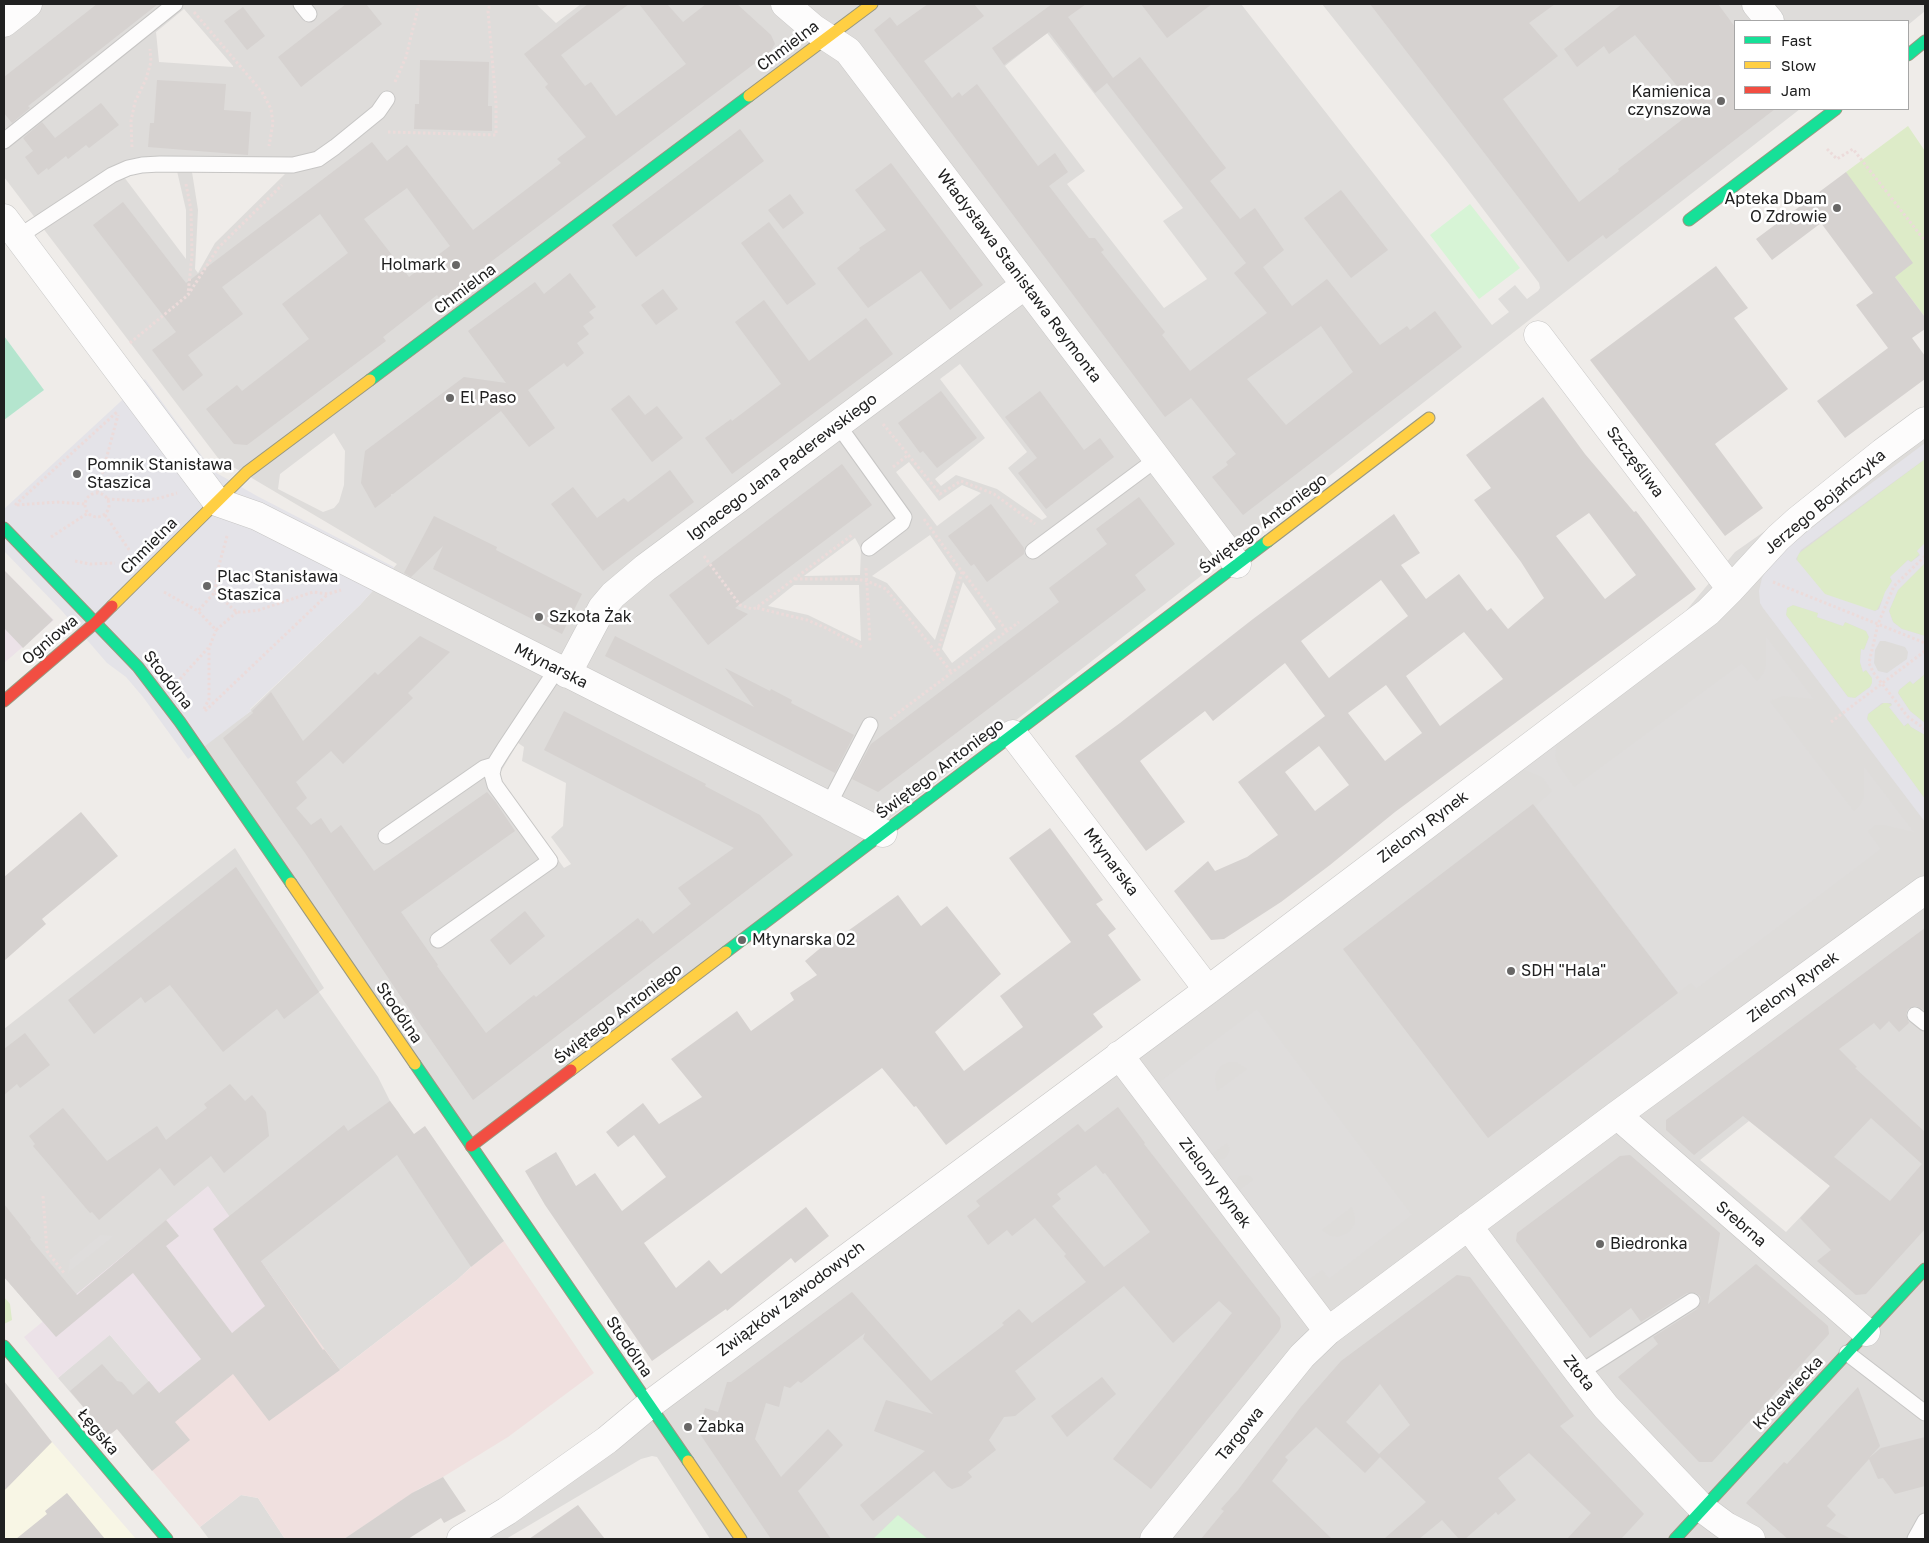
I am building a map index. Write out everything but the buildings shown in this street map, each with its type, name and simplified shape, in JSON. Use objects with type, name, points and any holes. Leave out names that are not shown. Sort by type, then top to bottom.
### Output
[{"type":"street","points":[[4,23],[28,4]]},
{"type":"street","name":"Władysława Stanisława Reymonta","points":[[785,4],[813,28],[848,51],[1237,564]]},
{"type":"street","name":"Chmielna","points":[[95,623],[247,472],[872,4]]},
{"type":"street","points":[[1756,4],[1769,20]]},
{"type":"street","points":[[1909,54],[1925,41]]},
{"type":"street","points":[[1689,220],[1835,110]]},
{"type":"street","points":[[11,228],[217,502]]},
{"type":"street","name":"Ignacego Jana Paderewskiego","points":[[562,672],[612,595],[645,568],[1025,285]]},
{"type":"street","name":"Szczęśliwa","points":[[1538,335],[1739,581]]},
{"type":"street","name":"Świętego Antoniego","points":[[471,1146],[1429,418]]},
{"type":"street","name":"Jerzego Bojańczyka","points":[[1739,581],[1772,543],[1798,520],[1925,421]]},
{"type":"street","name":"Młynarska","points":[[217,502],[257,516],[883,833]]},
{"type":"street","name":"Stodólna","points":[[4,528],[138,667],[180,722],[741,1539]]},
{"type":"street","name":"Zielony Rynek","points":[[1739,581],[1708,612],[1208,990],[1119,1055],[1328,1331],[1617,1115],[1925,890]]},
{"type":"street","name":"Ogniowa","points":[[4,701],[95,623]]},
{"type":"street","name":"Młynarska","points":[[1013,734],[1208,990]]},
{"type":"street","name":"Związków Zawodowych","points":[[461,1539],[507,1512],[608,1440],[649,1405],[1119,1055]]},
{"type":"street","name":"Srebrna","points":[[1617,1115],[1866,1332]]},
{"type":"street","name":"Złota","points":[[1468,1226],[1606,1407],[1703,1509],[1726,1526],[1751,1539]]},
{"type":"street","name":"Królewiecka","points":[[1675,1539],[1925,1269]]},
{"type":"street","name":"Targowa","points":[[1154,1539],[1302,1356],[1328,1331]]},
{"type":"street","name":"Łęgska","points":[[4,1346],[167,1539]]},
{"type":"lane","points":[[4,141],[175,4]]},
{"type":"lane","points":[[11,228],[112,175],[142,165],[293,165],[318,159],[378,112],[387,99]]},
{"type":"lane","points":[[838,425],[904,517],[902,523],[869,548]]},
{"type":"lane","points":[[1033,551],[1158,458]]},
{"type":"lane","points":[[438,940],[550,861],[495,785],[492,774],[494,765],[562,672]]},
{"type":"lane","points":[[828,806],[870,725]]},
{"type":"lane","points":[[386,836],[484,768],[494,765]]},
{"type":"lane","points":[[1579,1373],[1692,1301]]},
{"type":"lane","points":[[1847,1353],[1925,1413]]},
{"type":"lane","points":[[1915,1539],[1925,1521]]},
{"type":"path","points":[[387,99],[406,57],[419,4]]},
{"type":"path","points":[[356,131],[496,135],[496,103],[488,12],[490,4]]},
{"type":"path","points":[[194,11],[262,92],[271,109],[274,123],[266,164]]},
{"type":"path","points":[[132,168],[131,121],[151,62],[146,28]]},
{"type":"path","points":[[1809,131],[1838,159],[1854,149],[1925,241]]},
{"type":"path","points":[[110,359],[188,295],[218,248],[305,163]]},
{"type":"path","points":[[182,164],[191,210],[192,255],[188,295]]},
{"type":"path","points":[[119,410],[97,493],[85,504],[43,502],[14,506],[119,410]]},
{"type":"path","points":[[883,424],[940,494],[961,481],[994,494],[1051,537]]},
{"type":"path","points":[[889,471],[908,455]]},
{"type":"path","points":[[85,504],[88,513],[94,517],[105,515],[108,510],[107,499],[102,493],[97,493]]},
{"type":"path","points":[[107,499],[142,501],[178,493]]},
{"type":"path","points":[[45,541],[88,513]]},
{"type":"path","points":[[105,515],[133,554],[135,553],[149,570]]},
{"type":"path","points":[[923,517],[1006,631]]},
{"type":"path","points":[[756,608],[857,531]]},
{"type":"path","points":[[198,611],[215,592],[218,569],[227,536]]},
{"type":"path","points":[[701,551],[740,605],[745,608],[756,608],[807,620],[862,648]]},
{"type":"path","points":[[127,557],[133,554]]},
{"type":"path","points":[[1925,556],[1894,586],[1878,624],[1869,662],[1873,672],[1908,717],[1925,729]]},
{"type":"path","points":[[68,559],[90,564],[115,564],[121,561]]},
{"type":"path","points":[[866,564],[870,641]]},
{"type":"path","points":[[937,654],[962,572]]},
{"type":"path","points":[[794,579],[854,579],[886,589],[952,673]]},
{"type":"path","points":[[1739,581],[1878,624],[1925,643]]},
{"type":"path","points":[[209,648],[210,698],[201,715],[328,594],[336,590]]},
{"type":"path","points":[[162,591],[198,611],[216,630]]},
{"type":"path","points":[[215,592],[237,612]]},
{"type":"path","points":[[177,682],[209,648],[216,630],[237,612],[259,610],[313,592],[328,594]]},
{"type":"path","points":[[862,740],[1019,622]]},
{"type":"path","points":[[1831,722],[1925,651]]},
{"type":"path","points":[[43,1196],[47,1251],[64,1273]]},
{"type":"shaded area","points":[[4,4],[536,4],[556,23],[581,4],[1241,4],[1492,325],[1509,312],[1498,299],[1515,285],[1527,299],[1538,291],[1540,288],[1539,283],[1449,164],[1322,4],[1925,4],[1925,11],[1909,24],[1909,20],[1734,20],[1734,110],[1799,110],[471,1145],[197,748],[251,711],[360,605],[397,564],[218,458],[4,177]],"holes":[[[184,9],[233,67],[159,62],[156,32]],[[1047,33],[1183,208],[1163,221],[1207,279],[1164,308],[1067,184],[1085,171],[1005,66]],[[177,171],[186,210],[186,259],[124,177],[146,172]],[[192,172],[285,174],[215,243],[198,273],[195,269],[198,210]],[[960,364],[1027,452],[1008,468],[1047,517],[1042,520],[997,489],[956,475],[941,486],[935,479],[985,438],[940,379]],[[334,433],[345,451],[344,485],[339,502],[334,508],[323,512],[278,489],[280,474]],[[909,462],[939,501],[962,485],[981,493],[937,526],[896,472]],[[930,535],[956,573],[935,640],[887,583],[872,576]],[[855,538],[861,549],[860,575],[804,576]],[[963,582],[996,629],[952,663],[942,649]],[[794,585],[859,585],[861,641],[808,615],[768,606]],[[518,743],[524,747],[522,761],[566,783],[563,826],[551,837],[571,864],[564,868],[499,777]]]},
{"type":"shaded area","name":"Plac Stanisława Staszica","points":[[145,379],[213,471],[394,567],[360,605],[250,709],[251,711],[188,759],[126,677],[107,663],[62,611],[4,551],[4,509]]},
{"type":"shaded area","points":[[1925,419],[1925,1539],[710,1539],[657,1457],[652,1456],[641,1459],[506,1539],[450,1539],[1644,661],[1735,552]],"holes":[[[1749,1121],[1830,1186],[1786,1232],[1700,1160]]]},
{"type":"shaded area","points":[[1925,443],[1925,459],[1801,550],[1796,559],[1825,594],[1875,611],[1879,609],[1885,592],[1892,581],[1890,577],[1908,560],[1911,562],[1920,555],[1917,551],[1925,543],[1925,563],[1898,590],[1889,611],[1893,622],[1902,629],[1925,636],[1925,674],[1913,684],[1910,681],[1898,693],[1910,711],[1925,723],[1925,735],[1911,727],[1908,723],[1904,726],[1889,707],[1892,705],[1891,703],[1882,703],[1868,714],[1867,719],[1925,799],[1925,822],[1760,603],[1759,591],[1762,578],[1768,567],[1787,548]],"holes":[[[1793,605],[1818,613],[1817,617],[1843,626],[1845,622],[1866,631],[1869,637],[1864,650],[1861,649],[1860,662],[1863,672],[1866,670],[1872,678],[1870,687],[1855,698],[1848,697],[1786,615],[1787,608]],[[1880,641],[1905,647],[1908,652],[1907,659],[1887,673],[1878,671],[1874,663],[1875,650]]]},
{"type":"shaded area","points":[[4,570],[54,620],[4,663]]},
{"type":"shaded area","points":[[1766,636],[1814,699],[1783,696],[1770,701],[1854,811],[1860,805],[1864,796],[1864,766],[1914,832],[1876,825],[1868,831],[1881,849],[1696,989],[1691,983],[1678,993],[1535,806],[1552,791],[1542,777],[1508,763],[1561,723],[1555,756],[1558,764],[1574,787],[1742,663],[1757,681],[1764,672],[1766,665]]},
{"type":"shaded area","points":[[235,848],[324,988],[319,992],[378,1077],[390,1101],[399,1113],[471,1267],[457,1280],[340,1370],[304,1324],[208,1187],[43,1322],[4,1277],[4,1029]]},
{"type":"shaded area","points":[[1257,1009],[1412,1215],[1329,1279],[1322,1270],[1307,1281],[1239,1190],[1253,1180],[1251,1177],[1247,1175],[1239,1176],[1228,1200],[1198,1162],[1223,1159],[1230,1150],[1227,1143],[1212,1154],[1158,1083]],"holes":[[[1236,1062],[1247,1069],[1217,1091],[1216,1073],[1222,1065]],[[1352,1207],[1355,1223],[1348,1233],[1338,1237],[1331,1236],[1322,1230]]]},
{"type":"shaded area","points":[[208,1186],[283,1292],[159,1393],[110,1335],[58,1378],[24,1337]]},
{"type":"shaded area","points":[[100,1235],[114,1236],[68,1273],[70,1259]]},
{"type":"shaded area","points":[[504,1241],[594,1373],[508,1437],[443,1477],[419,1489],[344,1539],[285,1539],[258,1498],[241,1495],[200,1527],[117,1429],[283,1292],[340,1370],[457,1280]]},
{"type":"shaded area","points":[[109,1334],[159,1393],[108,1436],[58,1378]]},
{"type":"shaded area","points":[[37,1423],[136,1539],[4,1539],[4,1457]]},
{"type":"shaded area","points":[[241,1495],[258,1498],[285,1539],[209,1539],[200,1527]]},
{"type":"green space","points":[[1908,126],[1925,151],[1925,317],[1895,277],[1846,172]]},
{"type":"green space","points":[[1470,204],[1520,268],[1479,299],[1430,235]]},
{"type":"green space","points":[[4,336],[44,390],[4,420]]},
{"type":"green space","points":[[1925,459],[1925,543],[1917,551],[1920,554],[1911,562],[1908,560],[1890,578],[1892,581],[1877,610],[1872,611],[1824,594],[1797,561],[1798,554]]},
{"type":"green space","points":[[1925,563],[1925,636],[1902,629],[1893,622],[1889,611],[1898,590]]},
{"type":"green space","points":[[1793,605],[1818,613],[1817,617],[1843,626],[1845,622],[1866,631],[1869,637],[1864,650],[1861,649],[1860,662],[1863,672],[1866,670],[1872,678],[1870,687],[1855,698],[1848,697],[1786,615],[1787,608]]},
{"type":"green space","points":[[1925,674],[1925,723],[1910,711],[1898,693],[1910,681],[1913,684]]},
{"type":"green space","points":[[1885,702],[1892,705],[1889,707],[1905,726],[1908,723],[1911,727],[1925,735],[1925,799],[1867,721],[1868,714]]},
{"type":"green space","points":[[4,1297],[10,1304],[12,1320],[4,1324]]},
{"type":"green space","points":[[898,1515],[928,1539],[873,1539]]},
{"type":"traffic: fast","points":[[1909,54],[1925,41]]},
{"type":"traffic: fast","points":[[370,380],[749,96]]},
{"type":"traffic: fast","points":[[1689,220],[1835,110]]},
{"type":"traffic: fast","points":[[4,528],[138,667],[180,722],[291,883]]},
{"type":"traffic: fast","points":[[726,952],[1268,541]]},
{"type":"traffic: fast","points":[[415,1064],[688,1461]]},
{"type":"traffic: fast","points":[[1675,1539],[1925,1269]]},
{"type":"traffic: fast","points":[[4,1346],[167,1539]]},
{"type":"traffic: slow","points":[[749,96],[872,4]]},
{"type":"traffic: slow","points":[[112,606],[247,472],[370,380]]},
{"type":"traffic: slow","points":[[1268,541],[1429,418]]},
{"type":"traffic: slow","points":[[291,883],[415,1064]]},
{"type":"traffic: slow","points":[[571,1070],[726,952]]},
{"type":"traffic: slow","points":[[688,1461],[741,1539]]},
{"type":"traffic: jam","points":[[4,701],[95,623],[112,606]]},
{"type":"traffic: jam","points":[[471,1146],[571,1070]]},
{"type":"place","name":"Kamienica czynszowa","points":[[1721,101]]},
{"type":"place","name":"Apteka Dbam O Zdrowie","points":[[1837,208]]},
{"type":"place","name":"Holmark","points":[[456,265]]},
{"type":"place","name":"El Paso","points":[[450,398]]},
{"type":"place","name":"Pomnik Stanisława Staszica","points":[[77,474]]},
{"type":"place","name":"Plac Stanisława Staszica","points":[[207,586]]},
{"type":"place","name":"Szkoła Żak","points":[[539,617]]},
{"type":"place","name":"Młynarska 02","points":[[742,940]]},
{"type":"place","name":"SDH \"Hala\"","points":[[1511,971]]},
{"type":"place","name":"Biedronka","points":[[1600,1244]]},
{"type":"place","name":"Żabka","points":[[688,1427]]}]
